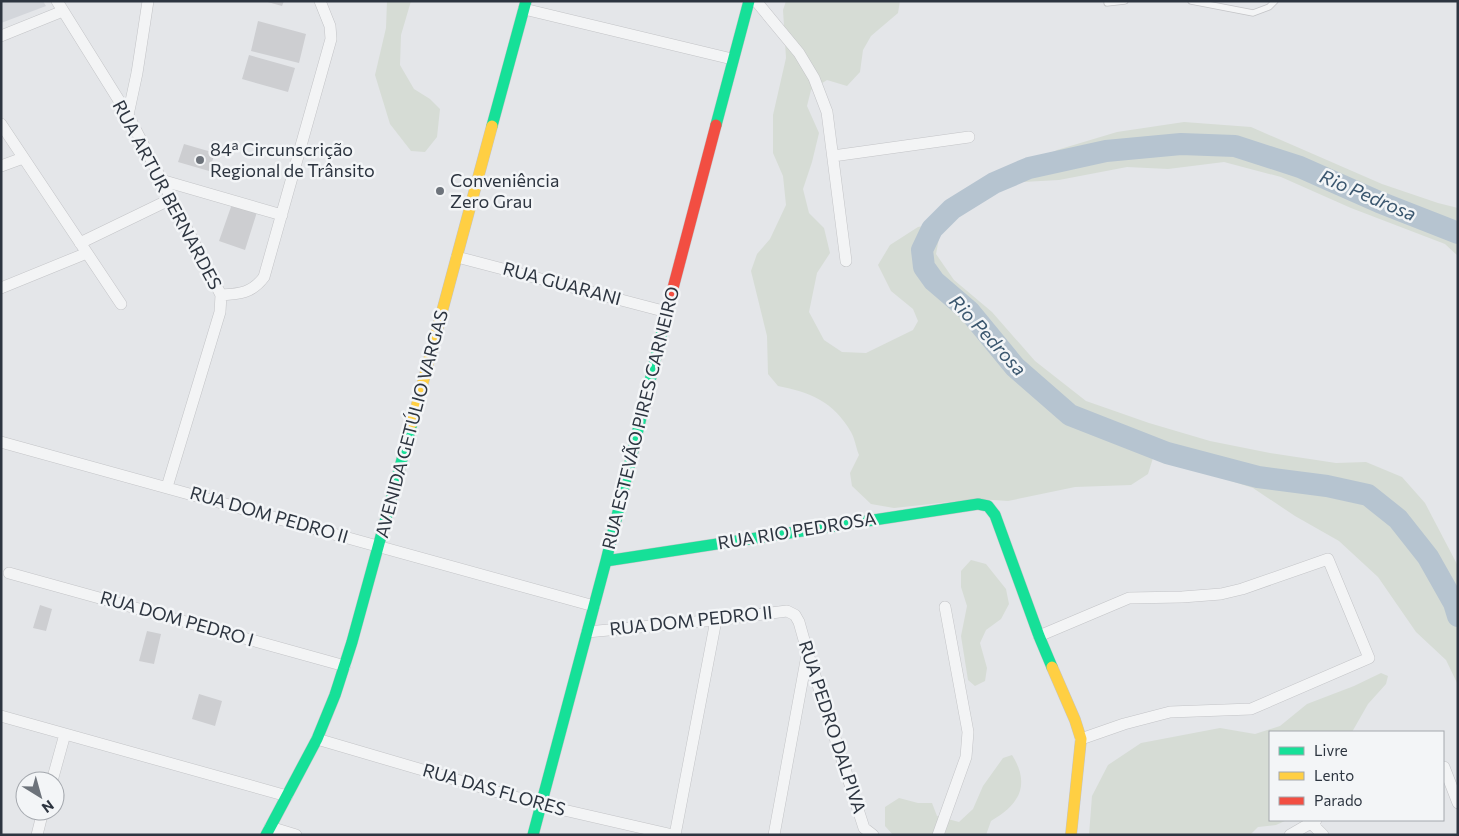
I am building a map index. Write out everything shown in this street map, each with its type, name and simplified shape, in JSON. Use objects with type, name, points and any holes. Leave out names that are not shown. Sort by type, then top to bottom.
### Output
[{"type":"street","points":[[128,114],[137,73],[148,1]]},
{"type":"street","points":[[221,295],[238,294],[257,287],[264,277],[331,39],[330,26],[320,1]]},
{"type":"street","name":"RUA ESTEVÃO PIRES CARNEIRO","points":[[533,835],[606,561],[667,312],[748,1]]},
{"type":"street","points":[[756,1],[799,53],[814,78],[827,112],[846,261]]},
{"type":"street","points":[[525,5],[732,60]]},
{"type":"street","name":"AVENIDA GETÚLIO VARGAS","points":[[268,831],[317,739],[335,695],[379,547],[525,5]]},
{"type":"street","points":[[1,36],[60,6]]},
{"type":"street","name":"RUA ARTUR BERNARDES","points":[[60,6],[128,114],[221,295],[220,312],[167,487]]},
{"type":"street","points":[[1,124],[121,304]]},
{"type":"street","points":[[833,156],[969,137]]},
{"type":"street","points":[[1,166],[23,158]]},
{"type":"street","points":[[161,180],[282,215]]},
{"type":"street","points":[[80,242],[171,199]]},
{"type":"street","points":[[1,288],[86,253]]},
{"type":"street","name":"RUA GUARANI","points":[[458,257],[667,312]]},
{"type":"street","name":"RUA DOM PEDRO II","points":[[1,442],[594,606]]},
{"type":"street","name":"RUA RIO PEDROSA","points":[[606,561],[978,504],[988,506],[995,515],[1040,636]]},
{"type":"street","points":[[1070,835],[1081,739],[1076,720],[1040,636],[1129,598],[1221,594],[1242,589],[1328,559],[1369,658],[1251,709],[1170,712],[1124,724],[1081,739]]},
{"type":"street","name":"RUA DOM PEDRO I","points":[[9,573],[344,666]]},
{"type":"street","points":[[938,835],[966,757],[968,732],[945,607]]},
{"type":"street","name":"RUA DOM PEDRO II","points":[[587,632],[716,620],[787,611],[795,615]]},
{"type":"street","name":"RUA PEDRO DALPIVA","points":[[795,615],[799,622],[867,833]]},
{"type":"street","points":[[674,835],[716,620]]},
{"type":"street","points":[[774,835],[808,654]]},
{"type":"street","points":[[1,716],[287,796]]},
{"type":"street","points":[[55,771],[65,734]]},
{"type":"street","name":"RUA DAS FLORES","points":[[317,739],[542,805],[674,835]]},
{"type":"street","points":[[1444,770],[1458,802]]},
{"type":"street","points":[[37,835],[40,821]]},
{"type":"street","points":[[1290,835],[1313,821],[1323,835]]},
{"type":"street","points":[[268,831],[296,835]]},
{"type":"lane","points":[[1107,3],[1125,1]]},
{"type":"lane","points":[[1191,1],[1253,13],[1269,7],[1275,1]]},
{"type":"shaded area","points":[[1,1],[43,1],[46,6],[1,23]]},
{"type":"shaded area","points":[[387,1],[411,1],[401,35],[400,65],[414,89],[430,99],[440,109],[437,137],[425,152],[411,151],[390,124],[375,75],[386,28]]},
{"type":"shaded area","points":[[786,1],[900,1],[898,13],[871,36],[863,50],[860,72],[847,86],[827,80],[811,90],[807,106],[819,133],[803,189],[809,213],[824,228],[830,253],[817,273],[809,312],[824,340],[842,352],[866,353],[913,330],[918,321],[913,309],[891,291],[878,265],[890,245],[918,227],[932,224],[940,233],[936,254],[954,280],[992,312],[1035,361],[1086,401],[1149,423],[1210,441],[1270,453],[1336,463],[1366,462],[1402,477],[1425,503],[1458,566],[1458,685],[1446,660],[1416,632],[1378,577],[1339,541],[1295,516],[1253,488],[1188,467],[1162,455],[1153,458],[1148,474],[1131,485],[1075,487],[1008,501],[977,499],[894,508],[871,504],[852,486],[850,473],[859,455],[852,435],[844,422],[837,413],[820,400],[811,395],[778,386],[768,374],[767,336],[751,271],[757,254],[770,239],[786,205],[783,176],[773,153],[773,115],[786,58],[783,10]]},
{"type":"shaded area","points":[[1184,122],[1251,127],[1382,184],[1458,208],[1458,256],[1445,244],[1351,208],[1281,177],[1224,162],[1168,169],[1127,167],[1059,180],[1023,182],[1016,178],[1023,166],[1057,150],[1117,132]]},
{"type":"shaded area","points":[[971,560],[986,564],[1006,589],[1009,604],[1001,619],[986,630],[980,643],[987,668],[985,681],[975,686],[968,680],[961,636],[967,606],[961,587],[961,571]]},
{"type":"shaded area","points":[[1381,673],[1388,676],[1386,684],[1368,704],[1353,731],[1269,731],[1269,821],[1285,821],[1276,825],[1258,827],[1250,835],[1089,835],[1092,796],[1108,765],[1141,743],[1220,728],[1255,734],[1280,726],[1307,704],[1354,686]]},
{"type":"shaded area","points":[[1012,755],[1021,776],[1019,793],[1009,808],[991,821],[986,835],[893,835],[885,826],[885,807],[899,798],[918,803],[932,803],[937,816],[959,822],[973,809],[983,786],[1003,758]]},
{"type":"building","points":[[264,1],[284,1],[282,6]]},
{"type":"building","points":[[258,21],[306,34],[299,63],[251,51]]},
{"type":"building","points":[[249,55],[295,68],[288,92],[242,79]]},
{"type":"building","points":[[184,144],[215,153],[209,171],[178,162]]},
{"type":"building","points":[[232,204],[257,212],[245,250],[219,241]]},
{"type":"building","points":[[40,605],[52,609],[46,631],[33,628]]},
{"type":"building","points":[[147,631],[161,634],[154,664],[139,661]]},
{"type":"building","points":[[199,694],[222,701],[215,726],[192,719]]},
{"type":"waterway","name":"Rio Pedrosa","points":[[1458,233],[1379,202],[1300,167],[1235,146],[1181,144],[1106,151],[1029,168],[994,183],[952,209],[932,229],[922,250],[924,267],[934,281],[969,311],[1015,367],[1070,415],[1167,453],[1258,477],[1327,486],[1368,495],[1398,519],[1428,557],[1454,603],[1458,616]]},
{"type":"traffic: fast","points":[[492,126],[526,1]]},
{"type":"traffic: fast","points":[[716,125],[749,1]]},
{"type":"traffic: fast","points":[[533,835],[606,561],[668,307]]},
{"type":"traffic: fast","points":[[266,835],[317,739],[335,695],[352,642],[412,423]]},
{"type":"traffic: fast","points":[[606,561],[978,504],[988,506],[995,515],[1052,667]]},
{"type":"traffic: slow","points":[[412,423],[492,126]]},
{"type":"traffic: slow","points":[[1052,667],[1075,720],[1081,739],[1071,835]]},
{"type":"traffic: jam","points":[[668,307],[716,125]]},
{"type":"place","name":"84ª Circunscrição Regional de Trânsito","points":[[200,160]]},
{"type":"place","name":"Conveniência Zero Grau","points":[[440,191]]}]
